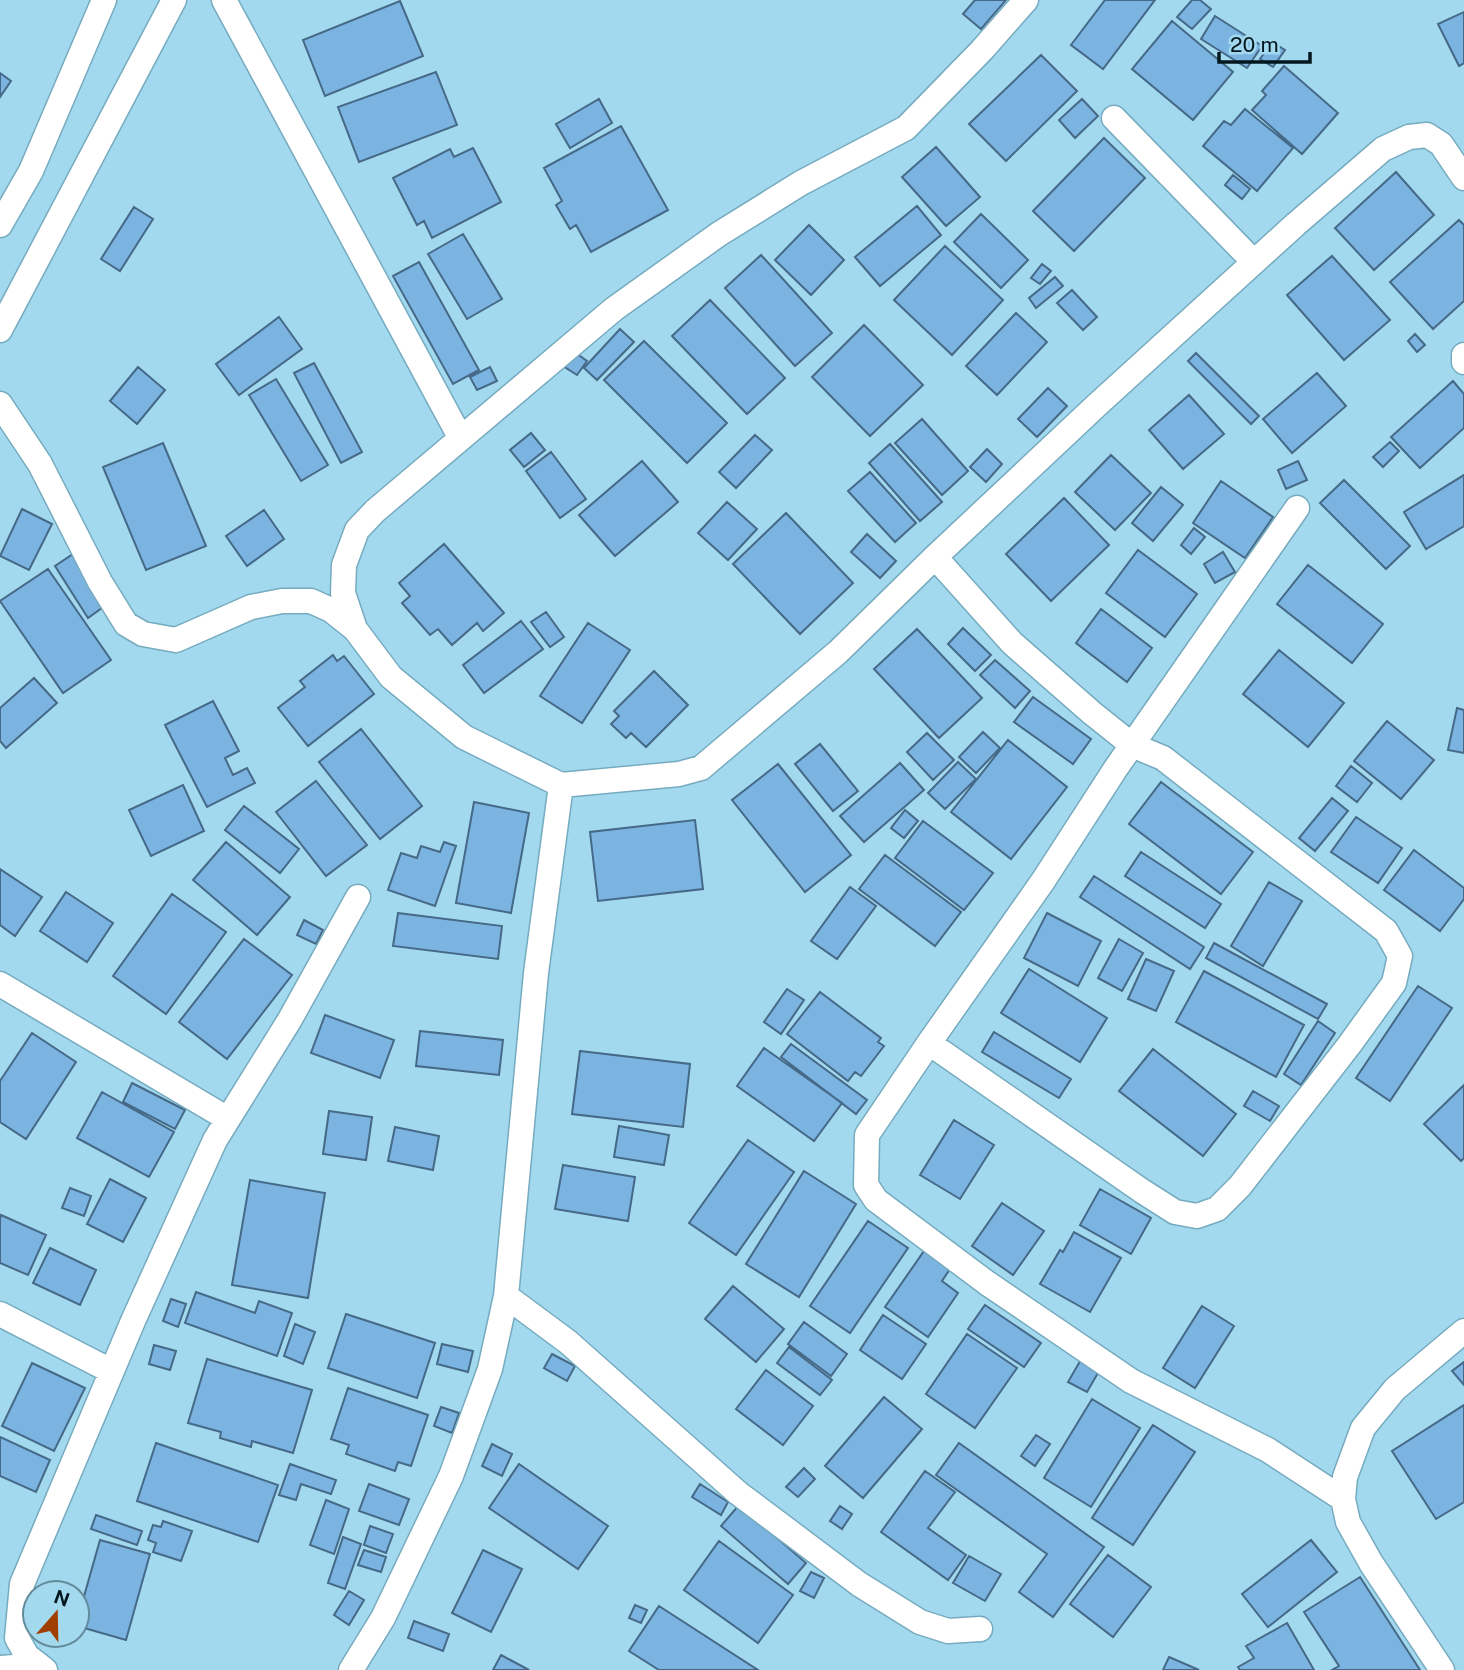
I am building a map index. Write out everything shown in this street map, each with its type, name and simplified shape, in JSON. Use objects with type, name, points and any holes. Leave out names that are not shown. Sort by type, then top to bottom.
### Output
[{"type":"street","points":[[0,225],[31,171],[104,0]]},
{"type":"street","points":[[0,330],[174,0]]},
{"type":"street","points":[[224,0],[460,437]]},
{"type":"street","points":[[355,629],[343,593],[344,565],[357,530],[375,511],[614,309],[719,234],[801,183],[906,128],[1026,0]]},
{"type":"street","points":[[1114,118],[1254,262]]},
{"type":"street","points":[[0,404],[40,464],[100,582],[126,624],[143,634],[176,640],[251,607],[282,601],[311,601],[331,610],[355,629],[391,677],[464,737],[561,785],[679,774],[701,768],[838,652],[1098,404],[1383,149],[1409,137],[1427,135],[1441,144],[1464,178]]},
{"type":"street","points":[[1464,355],[1464,362]]},
{"type":"street","points":[[1297,509],[1132,745],[1043,881],[867,1135],[866,1185],[876,1200],[987,1283],[1131,1381],[1268,1450],[1343,1499]]},
{"type":"street","points":[[929,1043],[1142,1191],[1175,1212],[1197,1216],[1216,1209],[1240,1185],[1394,983],[1400,956],[1386,931],[1163,758],[1132,745],[1092,713],[1012,643],[935,557]]},
{"type":"street","points":[[351,1670],[383,1618],[451,1476],[490,1369],[506,1296],[536,973],[561,785]]},
{"type":"street","points":[[42,1668],[27,1656],[17,1638],[22,1584],[132,1321],[215,1140],[289,1021],[358,897]]},
{"type":"street","points":[[0,984],[228,1119]]},
{"type":"street","points":[[506,1296],[568,1342],[738,1493],[859,1584],[920,1622],[948,1631],[980,1629]]},
{"type":"street","points":[[0,1314],[111,1371]]},
{"type":"street","points":[[1442,1670],[1371,1563],[1348,1522],[1343,1499],[1345,1477],[1363,1428],[1395,1389],[1464,1331]]},
{"type":"street","points":[[0,1668],[42,1668]]},
{"type":"building","points":[[975,0],[1006,0],[981,29],[963,14]]},
{"type":"building","points":[[1105,0],[1155,0],[1103,69],[1071,45]]},
{"type":"building","points":[[1192,0],[1200,0],[1211,9],[1192,29],[1177,17]]},
{"type":"building","points":[[400,1],[423,56],[325,96],[303,40]]},
{"type":"building","points":[[1464,12],[1464,63],[1459,66],[1438,24]]},
{"type":"building","points":[[1215,16],[1262,46],[1247,68],[1201,39]]},
{"type":"building","points":[[1172,21],[1233,72],[1193,120],[1132,69]]},
{"type":"building","points":[[1272,42],[1285,50],[1273,67],[1260,59]]},
{"type":"building","points":[[1041,55],[1077,91],[1006,161],[969,124]]},
{"type":"building","points":[[1284,66],[1338,113],[1302,154],[1252,110],[1266,95],[1262,91]]},
{"type":"building","points":[[436,72],[457,125],[359,162],[338,107]]},
{"type":"building","points":[[0,73],[11,81],[0,97]]},
{"type":"building","points":[[599,99],[612,123],[570,148],[556,124]]},
{"type":"building","points":[[1082,99],[1098,116],[1075,138],[1059,120]]},
{"type":"building","points":[[1245,109],[1293,148],[1257,191],[1203,146],[1224,121],[1231,125]]},
{"type":"building","points":[[621,126],[668,210],[591,252],[576,225],[570,229],[556,205],[562,201],[544,168]]},
{"type":"building","points":[[1104,138],[1145,178],[1074,251],[1033,211]]},
{"type":"building","points":[[936,147],[980,197],[946,226],[902,177]]},
{"type":"building","points":[[473,148],[501,202],[432,238],[424,221],[417,225],[393,178],[450,149],[454,157]]},
{"type":"building","points":[[1396,172],[1434,215],[1374,270],[1335,228]]},
{"type":"building","points":[[1233,175],[1250,189],[1242,199],[1225,185]]},
{"type":"building","points":[[917,206],[941,235],[880,286],[855,257]]},
{"type":"building","points":[[134,207],[153,219],[120,271],[101,259]]},
{"type":"building","points":[[981,214],[1028,260],[1001,288],[954,242]]},
{"type":"building","points":[[1459,220],[1464,225],[1464,301],[1433,329],[1390,282]]},
{"type":"building","points":[[809,225],[844,260],[811,295],[775,260]]},
{"type":"building","points":[[463,234],[502,299],[467,319],[428,254]]},
{"type":"building","points":[[945,246],[1003,300],[952,355],[894,300]]},
{"type":"building","points":[[761,255],[832,333],[795,366],[725,288]]},
{"type":"building","points":[[1332,256],[1390,320],[1344,360],[1287,295]]},
{"type":"building","points":[[419,262],[479,370],[453,384],[393,276]]},
{"type":"building","points":[[1042,264],[1051,271],[1040,284],[1031,278]]},
{"type":"building","points":[[1055,277],[1063,286],[1036,308],[1029,298]]},
{"type":"building","points":[[1072,290],[1097,317],[1083,330],[1057,303]]},
{"type":"building","points":[[710,300],[785,378],[747,414],[672,336]]},
{"type":"building","points":[[1016,313],[1047,342],[997,395],[966,366]]},
{"type":"building","points":[[279,317],[302,349],[239,395],[216,364]]},
{"type":"building","points":[[864,325],[923,385],[870,436],[812,377]]},
{"type":"building","points":[[620,329],[634,342],[597,380],[584,368]]},
{"type":"building","points":[[1415,334],[1425,345],[1417,352],[1408,341]]},
{"type":"building","points":[[644,341],[727,423],[687,463],[604,380]]},
{"type":"building","points":[[573,351],[587,361],[577,375],[563,366]]},
{"type":"building","points":[[1196,353],[1259,416],[1251,424],[1188,361]]},
{"type":"building","points":[[314,363],[362,452],[341,463],[294,373]]},
{"type":"building","points":[[138,367],[165,390],[137,424],[110,401]]},
{"type":"building","points":[[490,367],[497,381],[477,390],[470,377]]},
{"type":"building","points":[[1317,373],[1346,406],[1292,453],[1263,419]]},
{"type":"building","points":[[276,379],[328,465],[301,481],[249,395]]},
{"type":"building","points":[[1453,381],[1464,394],[1464,428],[1420,468],[1391,437]]},
{"type":"building","points":[[1048,388],[1067,406],[1037,437],[1018,419]]},
{"type":"building","points":[[1189,395],[1224,434],[1183,469],[1149,430]]},
{"type":"building","points":[[922,419],[968,471],[942,495],[895,443]]},
{"type":"building","points":[[531,433],[545,450],[524,467],[510,450]]},
{"type":"building","points":[[755,435],[772,450],[736,488],[719,472]]},
{"type":"building","points":[[1390,442],[1399,451],[1383,467],[1373,457]]},
{"type":"building","points":[[163,443],[206,546],[146,570],[103,467]]},
{"type":"building","points":[[890,444],[942,502],[920,521],[869,463]]},
{"type":"building","points":[[987,449],[1002,464],[986,482],[970,467]]},
{"type":"building","points":[[551,452],[586,499],[560,518],[526,471]]},
{"type":"building","points":[[1111,455],[1151,493],[1115,530],[1075,492]]},
{"type":"building","points":[[642,461],[678,502],[615,556],[579,515]]},
{"type":"building","points":[[1298,461],[1307,480],[1286,489],[1278,470]]},
{"type":"building","points":[[870,472],[916,523],[895,542],[848,491]]},
{"type":"building","points":[[1464,475],[1464,526],[1426,549],[1404,512]]},
{"type":"building","points":[[1344,480],[1410,546],[1386,569],[1320,503]]},
{"type":"building","points":[[1221,481],[1273,517],[1245,558],[1193,523]]},
{"type":"building","points":[[1161,487],[1183,505],[1153,541],[1132,523]]},
{"type":"building","points":[[1064,498],[1109,545],[1051,601],[1006,554]]},
{"type":"building","points":[[727,502],[757,529],[728,560],[698,533]]},
{"type":"building","points":[[22,509],[52,524],[29,570],[0,556]]},
{"type":"building","points":[[264,510],[284,539],[247,566],[226,536]]},
{"type":"building","points":[[786,513],[853,583],[800,634],[733,564]]},
{"type":"building","points":[[1194,528],[1205,537],[1191,554],[1181,545]]},
{"type":"building","points":[[867,534],[896,561],[880,578],[851,552]]},
{"type":"building","points":[[444,544],[504,613],[483,631],[477,623],[452,645],[438,629],[430,635],[402,603],[410,596],[399,583]]},
{"type":"building","points":[[1138,550],[1197,594],[1165,637],[1106,593]]},
{"type":"building","points":[[1223,552],[1235,572],[1215,583],[1204,564]]},
{"type":"building","points":[[73,554],[106,605],[88,618],[55,566]]},
{"type":"building","points":[[1308,565],[1383,624],[1352,663],[1277,604]]},
{"type":"building","points":[[48,569],[111,660],[63,693],[0,601]]},
{"type":"building","points":[[1101,609],[1152,648],[1127,682],[1076,643]]},
{"type":"building","points":[[546,612],[564,637],[550,647],[531,622]]},
{"type":"building","points":[[521,621],[543,649],[484,693],[463,665]]},
{"type":"building","points":[[588,623],[630,650],[582,723],[540,696]]},
{"type":"building","points":[[963,628],[991,655],[975,671],[948,644]]},
{"type":"building","points":[[917,629],[982,698],[939,738],[874,669]]},
{"type":"building","points":[[1279,650],[1344,703],[1308,747],[1243,694]]},
{"type":"building","points":[[333,655],[337,661],[344,656],[374,694],[308,746],[278,708],[305,687],[300,681]]},
{"type":"building","points":[[995,660],[1030,691],[1015,708],[980,675]]},
{"type":"building","points":[[654,671],[688,705],[646,747],[631,733],[626,738],[611,724],[619,716],[614,711]]},
{"type":"building","points":[[34,678],[57,703],[6,748],[0,741],[0,708]]},
{"type":"building","points":[[1033,697],[1091,739],[1073,764],[1014,722]]},
{"type":"building","points":[[213,701],[239,751],[225,758],[233,775],[247,768],[255,783],[207,807],[165,725]]},
{"type":"building","points":[[1457,708],[1464,710],[1464,753],[1448,750]]},
{"type":"building","points":[[1387,721],[1434,760],[1401,799],[1354,761]]},
{"type":"building","points":[[361,729],[422,806],[380,839],[319,762]]},
{"type":"building","points":[[983,732],[1000,748],[976,773],[959,757]]},
{"type":"building","points":[[927,733],[954,760],[933,780],[907,752]]},
{"type":"building","points":[[1008,740],[1067,787],[1011,859],[951,812]]},
{"type":"building","points":[[820,744],[858,791],[833,811],[795,764]]},
{"type":"building","points":[[958,762],[976,779],[945,809],[928,793]]},
{"type":"building","points":[[900,763],[924,790],[864,842],[840,816]]},
{"type":"building","points":[[778,764],[851,855],[805,892],[732,800]]},
{"type":"building","points":[[1351,766],[1372,783],[1357,802],[1336,786]]},
{"type":"building","points":[[316,781],[367,845],[326,876],[276,812]]},
{"type":"building","points":[[1161,782],[1253,852],[1221,894],[1129,824]]},
{"type":"building","points":[[183,785],[204,831],[151,856],[129,810]]},
{"type":"building","points":[[1332,798],[1348,811],[1315,851],[1299,838]]},
{"type":"building","points":[[474,802],[529,813],[511,913],[456,903]]},
{"type":"building","points":[[244,806],[299,849],[280,873],[225,830]]},
{"type":"building","points":[[905,810],[918,821],[904,838],[891,828]]},
{"type":"building","points":[[1356,817],[1402,848],[1378,883],[1331,852]]},
{"type":"building","points":[[695,820],[703,889],[598,901],[590,832]]},
{"type":"building","points":[[923,821],[993,873],[964,910],[895,858]]},
{"type":"building","points":[[226,842],[290,897],[257,935],[193,880]]},
{"type":"building","points":[[444,842],[456,846],[435,906],[388,890],[401,853],[417,858],[421,846],[440,852]]},
{"type":"building","points":[[1414,850],[1464,888],[1464,899],[1440,931],[1384,890]]},
{"type":"building","points":[[1141,852],[1221,904],[1205,928],[1125,876]]},
{"type":"building","points":[[885,855],[961,912],[935,946],[859,889]]},
{"type":"building","points":[[0,869],[42,897],[15,936],[0,925]]},
{"type":"building","points":[[1094,876],[1204,947],[1190,969],[1080,897]]},
{"type":"building","points":[[1269,882],[1302,901],[1263,966],[1231,946]]},
{"type":"building","points":[[850,887],[876,906],[837,959],[811,941]]},
{"type":"building","points":[[66,892],[113,923],[87,962],[40,931]]},
{"type":"building","points":[[172,894],[226,932],[166,1014],[113,976]]},
{"type":"building","points":[[398,913],[502,926],[498,959],[393,946]]},
{"type":"building","points":[[1047,913],[1101,941],[1078,986],[1024,958]]},
{"type":"building","points":[[304,920],[323,930],[316,944],[297,935]]},
{"type":"building","points":[[244,939],[292,975],[227,1059],[179,1022]]},
{"type":"building","points":[[1119,939],[1143,953],[1122,991],[1098,978]]},
{"type":"building","points":[[1214,943],[1327,1004],[1318,1019],[1206,958]]},
{"type":"building","points":[[1146,959],[1174,971],[1156,1011],[1128,999]]},
{"type":"building","points":[[1029,969],[1107,1018],[1080,1062],[1001,1013]]},
{"type":"building","points":[[1204,971],[1304,1025],[1276,1077],[1176,1022]]},
{"type":"building","points":[[1418,986],[1452,1008],[1390,1101],[1356,1078]]},
{"type":"building","points":[[787,989],[804,1000],[781,1034],[764,1022]]},
{"type":"building","points":[[820,992],[881,1038],[878,1042],[884,1046],[861,1076],[855,1072],[848,1081],[787,1034]]},
{"type":"building","points":[[325,1015],[394,1040],[380,1078],[311,1053]]},
{"type":"building","points":[[1318,1021],[1335,1033],[1301,1085],[1284,1074]]},
{"type":"building","points":[[420,1031],[503,1040],[499,1075],[416,1066]]},
{"type":"building","points":[[994,1032],[1071,1079],[1059,1098],[982,1052]]},
{"type":"building","points":[[32,1033],[76,1062],[26,1139],[0,1122],[0,1081]]},
{"type":"building","points":[[791,1044],[867,1100],[856,1114],[781,1057]]},
{"type":"building","points":[[764,1048],[842,1103],[814,1141],[737,1086]]},
{"type":"building","points":[[1153,1049],[1236,1114],[1203,1156],[1119,1091]]},
{"type":"building","points":[[580,1051],[690,1064],[683,1127],[572,1114]]},
{"type":"building","points":[[132,1083],[185,1110],[175,1129],[123,1102]]},
{"type":"building","points":[[1464,1085],[1464,1158],[1461,1161],[1424,1124]]},
{"type":"building","points":[[1253,1091],[1279,1106],[1270,1121],[1244,1106]]},
{"type":"building","points":[[102,1092],[174,1132],[149,1177],[77,1138]]},
{"type":"building","points":[[329,1111],[372,1117],[366,1160],[323,1154]]},
{"type":"building","points":[[954,1120],[994,1145],[960,1199],[920,1175]]},
{"type":"building","points":[[619,1126],[669,1135],[664,1165],[614,1157]]},
{"type":"building","points":[[395,1127],[439,1136],[433,1170],[388,1161]]},
{"type":"building","points":[[748,1140],[794,1172],[736,1255],[689,1223]]},
{"type":"building","points":[[563,1165],[635,1177],[628,1221],[555,1209]]},
{"type":"building","points":[[804,1171],[856,1204],[799,1297],[746,1264]]},
{"type":"building","points":[[110,1179],[146,1198],[123,1242],[87,1224]]},
{"type":"building","points":[[250,1180],[325,1193],[308,1298],[232,1285]]},
{"type":"building","points":[[70,1188],[91,1196],[84,1216],[62,1208]]},
{"type":"building","points":[[1100,1189],[1151,1218],[1131,1254],[1080,1225]]},
{"type":"building","points":[[1002,1203],[1044,1231],[1013,1275],[972,1246]]},
{"type":"building","points":[[1,1215],[46,1235],[28,1275],[0,1263]]},
{"type":"building","points":[[868,1221],[908,1248],[850,1333],[810,1306]]},
{"type":"building","points":[[1074,1232],[1121,1258],[1090,1312],[1040,1284]]},
{"type":"building","points":[[50,1248],[96,1270],[80,1305],[33,1283]]},
{"type":"building","points":[[924,1251],[950,1269],[942,1281],[958,1293],[928,1337],[885,1307]]},
{"type":"building","points":[[733,1286],[784,1329],[756,1362],[705,1319]]},
{"type":"building","points":[[196,1292],[255,1313],[259,1301],[292,1313],[277,1356],[185,1323]]},
{"type":"building","points":[[171,1299],[186,1304],[178,1327],[163,1321]]},
{"type":"building","points":[[985,1305],[1041,1343],[1024,1367],[968,1329]]},
{"type":"building","points":[[1202,1306],[1234,1326],[1195,1388],[1163,1368]]},
{"type":"building","points":[[346,1314],[435,1343],[417,1398],[328,1368]]},
{"type":"building","points":[[883,1315],[926,1344],[902,1379],[860,1350]]},
{"type":"building","points":[[804,1322],[847,1354],[831,1376],[788,1344]]},
{"type":"building","points":[[295,1324],[315,1332],[303,1364],[284,1356]]},
{"type":"building","points":[[967,1334],[1017,1368],[975,1428],[926,1394]]},
{"type":"building","points":[[442,1344],[473,1351],[468,1372],[437,1364]]},
{"type":"building","points":[[154,1345],[176,1351],[170,1370],[149,1364]]},
{"type":"building","points":[[789,1347],[832,1380],[820,1395],[777,1363]]},
{"type":"building","points":[[552,1354],[575,1366],[567,1381],[544,1368]]},
{"type":"building","points":[[1083,1356],[1102,1366],[1087,1392],[1068,1382]]},
{"type":"building","points":[[207,1359],[312,1390],[293,1453],[252,1441],[251,1447],[220,1438],[221,1432],[188,1423]]},
{"type":"building","points":[[1464,1362],[1464,1385],[1452,1371]]},
{"type":"building","points":[[32,1363],[85,1388],[54,1451],[2,1426]]},
{"type":"building","points":[[766,1370],[813,1406],[783,1445],[736,1409]]},
{"type":"building","points":[[348,1388],[428,1415],[411,1466],[398,1462],[395,1471],[346,1454],[349,1445],[331,1439]]},
{"type":"building","points":[[884,1397],[922,1429],[863,1498],[825,1466]]},
{"type":"building","points":[[1092,1399],[1140,1428],[1091,1507],[1044,1478]]},
{"type":"building","points":[[1464,1405],[1464,1502],[1436,1519],[1392,1451]]},
{"type":"building","points":[[441,1407],[459,1413],[452,1433],[434,1426]]},
{"type":"building","points":[[1153,1425],[1195,1452],[1133,1545],[1092,1518]]},
{"type":"building","points":[[1036,1435],[1050,1444],[1035,1466],[1021,1456]]},
{"type":"building","points":[[0,1437],[50,1460],[36,1492],[0,1476]]},
{"type":"building","points":[[156,1443],[278,1485],[258,1542],[137,1501]]},
{"type":"building","points":[[959,1443],[1104,1547],[1053,1617],[1019,1592],[1047,1554],[936,1475]]},
{"type":"building","points":[[492,1444],[512,1454],[502,1476],[482,1466]]},
{"type":"building","points":[[290,1464],[336,1480],[331,1494],[301,1484],[296,1500],[279,1495]]},
{"type":"building","points":[[519,1464],[608,1526],[578,1569],[489,1508]]},
{"type":"building","points":[[804,1468],[815,1479],[798,1497],[786,1487]]},
{"type":"building","points":[[925,1471],[955,1492],[928,1528],[966,1555],[948,1580],[881,1532]]},
{"type":"building","points":[[369,1484],[409,1499],[399,1525],[359,1511]]},
{"type":"building","points":[[700,1484],[728,1502],[721,1515],[692,1497]]},
{"type":"building","points":[[326,1500],[349,1509],[334,1554],[310,1545]]},
{"type":"building","points":[[739,1505],[806,1563],[788,1584],[721,1526]]},
{"type":"building","points":[[840,1506],[852,1514],[842,1529],[830,1521]]},
{"type":"building","points":[[96,1515],[142,1531],[137,1545],[91,1529]]},
{"type":"building","points":[[163,1521],[192,1531],[181,1561],[153,1552],[156,1543],[148,1540],[153,1525],[161,1527]]},
{"type":"building","points":[[370,1526],[393,1534],[386,1553],[364,1545]]},
{"type":"building","points":[[343,1537],[361,1544],[345,1589],[328,1583]]},
{"type":"building","points":[[100,1540],[150,1554],[126,1640],[91,1630],[89,1579]]},
{"type":"building","points":[[1311,1540],[1337,1572],[1268,1627],[1242,1594]]},
{"type":"building","points":[[719,1541],[793,1595],[758,1643],[684,1590]]},
{"type":"building","points":[[364,1550],[386,1557],[381,1572],[358,1565]]},
{"type":"building","points":[[483,1550],[522,1569],[491,1632],[452,1613]]},
{"type":"building","points":[[1108,1555],[1151,1587],[1113,1637],[1070,1604]]},
{"type":"building","points":[[969,1556],[1001,1574],[985,1601],[953,1583]]},
{"type":"building","points":[[811,1572],[824,1578],[814,1598],[800,1591]]},
{"type":"building","points":[[1360,1577],[1420,1670],[1332,1670],[1339,1666],[1304,1612]]},
{"type":"building","points":[[349,1591],[364,1600],[349,1625],[334,1615]]},
{"type":"building","points":[[635,1605],[647,1610],[641,1623],[629,1618]]},
{"type":"building","points":[[659,1606],[758,1670],[659,1670],[629,1651]]},
{"type":"building","points":[[414,1621],[449,1634],[443,1651],[408,1638]]},
{"type":"building","points":[[1287,1623],[1314,1670],[1240,1670],[1238,1667],[1254,1658],[1246,1646]]},
{"type":"building","points":[[501,1655],[529,1670],[493,1670]]},
{"type":"building","points":[[1169,1657],[1199,1670],[1163,1670]]}]
